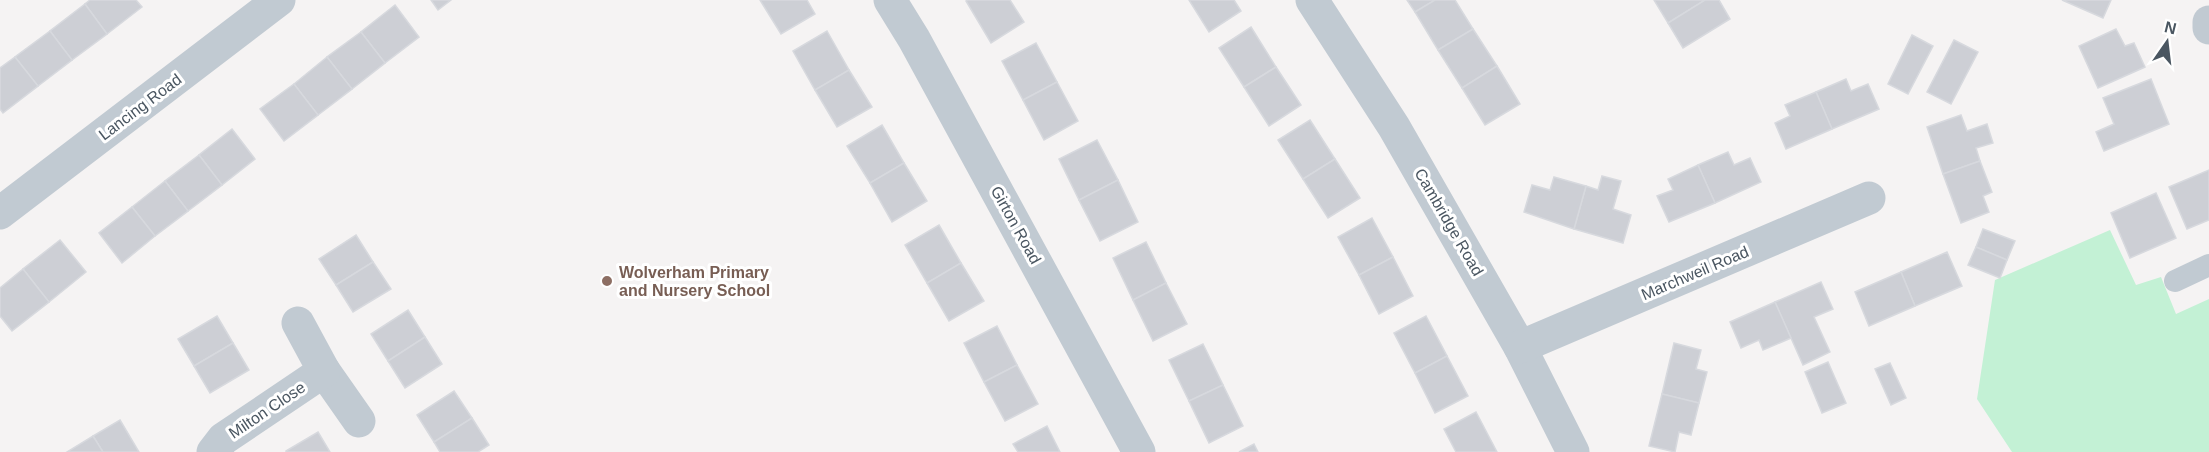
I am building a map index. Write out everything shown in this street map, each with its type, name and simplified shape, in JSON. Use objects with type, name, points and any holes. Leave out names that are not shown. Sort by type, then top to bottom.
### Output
[{"type":"street","name":"Lancing Road","points":[[0,213],[279,0]]},
{"type":"street","name":"Girton Road","points":[[890,0],[920,49],[1139,452]]},
{"type":"street","name":"Cambridge Road","points":[[1312,0],[1394,127],[1520,347],[1573,452]]},
{"type":"street","points":[[2209,22],[2209,28]]},
{"type":"street","name":"Marchweil Road","points":[[1520,347],[1869,198]]},
{"type":"street","name":"Milton Close","points":[[298,323],[324,371],[359,421]]},
{"type":"street","name":"Milton Close","points":[[213,452],[223,439],[324,371]]},
{"type":"lane","points":[[2175,281],[2209,265]]},
{"type":"green space","points":[[2110,230],[2136,285],[2161,277],[2176,314],[2209,299],[2209,452],[2012,452],[1977,399],[1995,280]]},
{"type":"building","points":[[90,0],[136,0],[142,7],[107,34],[85,4]]},
{"type":"building","points":[[431,0],[451,0],[438,10]]},
{"type":"building","points":[[760,0],[807,0],[815,14],[781,34]]},
{"type":"building","points":[[1010,0],[1024,22],[991,43],[966,1]]},
{"type":"building","points":[[1189,0],[1234,0],[1241,11],[1209,32]]},
{"type":"building","points":[[1407,0],[1435,0],[1415,12]]},
{"type":"building","points":[[1435,0],[1455,0],[1473,29],[1438,50],[1415,12]]},
{"type":"building","points":[[1654,0],[1705,0],[1668,23]]},
{"type":"building","points":[[1705,0],[1719,0],[1730,19],[1683,48],[1668,23]]},
{"type":"building","points":[[2062,0],[2111,0],[2103,18]]},
{"type":"building","points":[[85,4],[107,34],[72,60],[50,31]]},
{"type":"building","points":[[395,5],[419,37],[385,63],[361,32]]},
{"type":"building","points":[[1251,27],[1276,67],[1244,87],[1219,48]]},
{"type":"building","points":[[1473,29],[1497,66],[1462,88],[1438,50]]},
{"type":"building","points":[[2116,29],[2125,46],[2134,43],[2145,67],[2098,88],[2079,46]]},
{"type":"building","points":[[50,31],[72,60],[38,86],[15,57]]},
{"type":"building","points":[[827,31],[849,70],[815,90],[793,51]]},
{"type":"building","points":[[361,32],[385,63],[352,89],[327,57]]},
{"type":"building","points":[[1912,35],[1933,46],[1908,94],[1888,84]]},
{"type":"building","points":[[1954,40],[1978,52],[1951,104],[1927,92]]},
{"type":"building","points":[[1036,43],[1057,82],[1023,100],[1002,61]]},
{"type":"building","points":[[15,57],[38,86],[3,113],[0,109],[0,68]]},
{"type":"building","points":[[327,57],[352,89],[318,115],[294,84]]},
{"type":"building","points":[[1497,66],[1520,104],[1485,125],[1462,88]]},
{"type":"building","points":[[1276,67],[1301,105],[1269,126],[1244,87]]},
{"type":"building","points":[[849,70],[872,107],[837,127],[815,90]]},
{"type":"building","points":[[1846,79],[1851,91],[1868,84],[1879,109],[1832,129],[1816,92]]},
{"type":"building","points":[[2151,79],[2169,124],[2104,151],[2096,132],[2114,124],[2103,98]]},
{"type":"building","points":[[1057,82],[1078,121],[1044,140],[1023,100]]},
{"type":"building","points":[[294,84],[318,115],[284,141],[260,109]]},
{"type":"building","points":[[1816,92],[1832,129],[1786,149],[1775,123],[1790,116],[1785,105]]},
{"type":"building","points":[[1961,115],[1967,131],[1987,124],[1993,143],[1976,148],[1980,161],[1943,174],[1927,127]]},
{"type":"building","points":[[1310,120],[1335,159],[1303,179],[1278,140]]},
{"type":"building","points":[[882,125],[904,163],[870,183],[847,146]]},
{"type":"building","points":[[232,129],[255,159],[222,185],[199,155]]},
{"type":"building","points":[[1097,140],[1118,180],[1079,200],[1059,159]]},
{"type":"building","points":[[1728,152],[1734,165],[1750,158],[1761,182],[1715,203],[1698,165]]},
{"type":"building","points":[[199,155],[222,185],[188,211],[165,181]]},
{"type":"building","points":[[1335,159],[1360,198],[1328,218],[1303,179]]},
{"type":"building","points":[[1980,161],[1992,192],[1983,196],[1989,212],[1961,223],[1943,174]]},
{"type":"building","points":[[904,163],[927,201],[892,222],[870,183]]},
{"type":"building","points":[[1698,165],[1715,203],[1669,222],[1657,196],[1673,190],[1668,179]]},
{"type":"building","points":[[2209,170],[2209,220],[2187,229],[2169,187]]},
{"type":"building","points":[[1602,176],[1621,181],[1613,209],[1631,215],[1623,243],[1574,229],[1586,186],[1598,190]]},
{"type":"building","points":[[1554,177],[1586,186],[1574,229],[1524,212],[1532,185],[1550,190]]},
{"type":"building","points":[[1118,180],[1138,222],[1100,241],[1079,200]]},
{"type":"building","points":[[165,181],[188,211],[155,236],[132,207]]},
{"type":"building","points":[[2156,193],[2176,238],[2130,258],[2111,213]]},
{"type":"building","points":[[132,207],[155,236],[122,263],[99,233]]},
{"type":"building","points":[[1372,218],[1393,257],[1359,275],[1338,237]]},
{"type":"building","points":[[939,225],[961,263],[927,283],[905,245]]},
{"type":"building","points":[[1983,229],[2015,241],[2007,260],[1976,247]]},
{"type":"building","points":[[356,235],[373,262],[336,285],[319,259]]},
{"type":"building","points":[[60,240],[86,272],[49,302],[23,269]]},
{"type":"building","points":[[1146,242],[1166,283],[1133,300],[1113,258]]},
{"type":"building","points":[[1976,247],[2007,260],[2000,278],[1968,265]]},
{"type":"building","points":[[1947,252],[1962,286],[1915,306],[1901,272]]},
{"type":"building","points":[[1393,257],[1413,296],[1379,314],[1359,275]]},
{"type":"building","points":[[373,262],[391,289],[353,312],[336,285]]},
{"type":"building","points":[[961,263],[984,301],[949,321],[927,283]]},
{"type":"building","points":[[23,269],[49,302],[12,331],[0,316],[0,288]]},
{"type":"building","points":[[1901,272],[1915,306],[1869,326],[1855,292]]},
{"type":"building","points":[[1821,282],[1833,309],[1814,317],[1830,352],[1803,365],[1775,302]]},
{"type":"building","points":[[1166,283],[1187,324],[1153,341],[1133,300]]},
{"type":"building","points":[[1775,302],[1791,338],[1763,350],[1759,340],[1741,348],[1730,322]]},
{"type":"building","points":[[408,310],[425,337],[388,361],[371,334]]},
{"type":"building","points":[[217,316],[233,343],[194,366],[178,339]]},
{"type":"building","points":[[1426,316],[1447,356],[1415,373],[1394,333]]},
{"type":"building","points":[[997,326],[1017,365],[984,382],[964,343]]},
{"type":"building","points":[[425,337],[442,364],[405,388],[388,361]]},
{"type":"building","points":[[233,343],[249,370],[210,393],[194,366]]},
{"type":"building","points":[[1674,343],[1701,350],[1696,369],[1707,372],[1699,403],[1662,394]]},
{"type":"building","points":[[1203,344],[1223,385],[1189,401],[1169,360]]},
{"type":"building","points":[[1447,356],[1468,396],[1435,413],[1415,373]]},
{"type":"building","points":[[1828,362],[1846,403],[1822,413],[1805,372]]},
{"type":"building","points":[[1890,363],[1906,398],[1891,405],[1875,369]]},
{"type":"building","points":[[1017,365],[1038,404],[1005,421],[984,382]]},
{"type":"building","points":[[1223,385],[1243,426],[1209,443],[1189,401]]},
{"type":"building","points":[[454,391],[472,418],[434,442],[417,415]]},
{"type":"building","points":[[1662,394],[1699,403],[1691,435],[1679,432],[1675,452],[1649,446]]},
{"type":"building","points":[[1476,412],[1497,452],[1456,452],[1444,429]]},
{"type":"building","points":[[472,418],[489,445],[478,452],[440,452],[434,442]]},
{"type":"building","points":[[120,420],[139,452],[103,452],[93,436]]},
{"type":"building","points":[[1047,426],[1060,452],[1018,452],[1013,444]]},
{"type":"building","points":[[318,432],[330,452],[286,452],[286,451]]},
{"type":"building","points":[[93,436],[103,452],[67,452]]},
{"type":"building","points":[[1254,444],[1258,452],[1239,452]]},
{"type":"place","name":"Wolverham Primary and Nursery School","points":[[607,281]]}]
